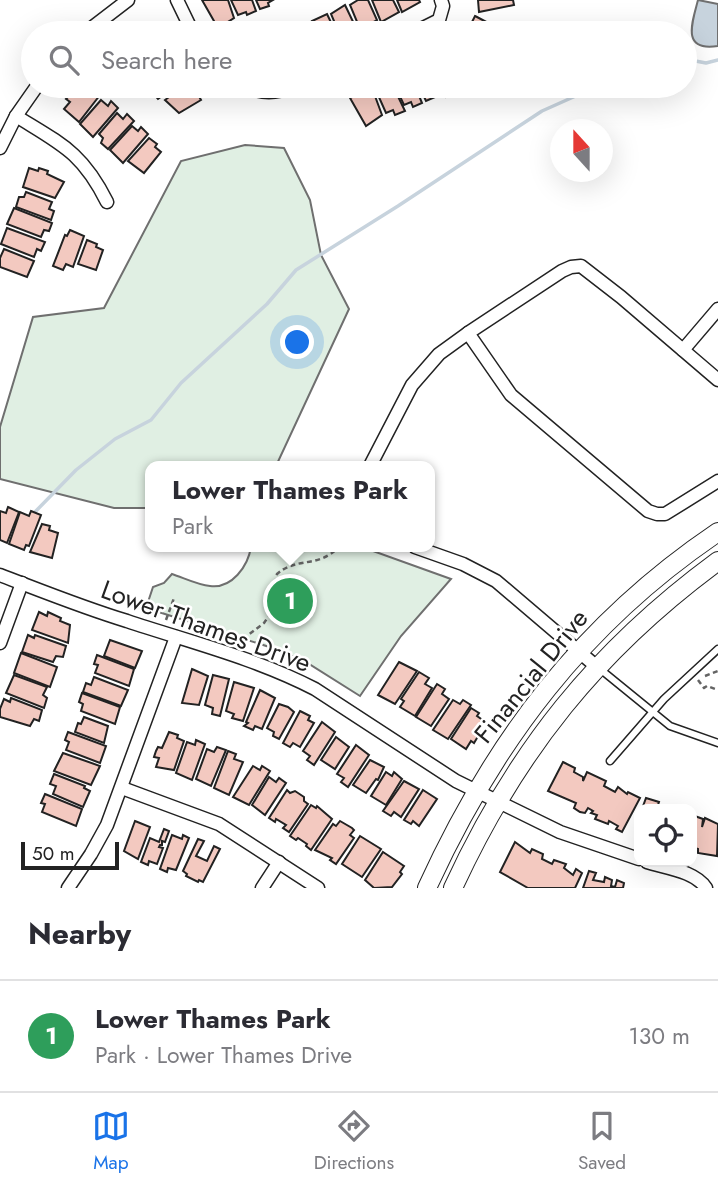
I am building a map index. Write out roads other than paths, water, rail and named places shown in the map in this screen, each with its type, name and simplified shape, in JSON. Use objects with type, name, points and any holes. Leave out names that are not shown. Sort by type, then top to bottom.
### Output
[{"type":"street","points":[[101,21],[128,0]]},
{"type":"street","points":[[177,0],[187,21]]},
{"type":"street","points":[[437,21],[442,13],[441,0]]},
{"type":"street","points":[[0,148],[29,98]]},
{"type":"street","points":[[16,116],[68,149],[83,162],[94,176],[107,202]]},
{"type":"street","points":[[373,461],[412,385],[439,354],[571,267],[581,266],[590,271],[718,380]]},
{"type":"street","points":[[683,350],[718,309]]},
{"type":"street","points":[[468,333],[511,395],[648,511],[665,514],[718,481]]},
{"type":"street","name":"Financial Drive","points":[[427,888],[476,790],[526,715],[578,651],[635,596],[718,532]]},
{"type":"street","points":[[429,552],[463,564],[496,581],[597,667]]},
{"type":"street","name":"Financial Drive","points":[[453,888],[497,800],[568,699],[597,667],[664,603],[718,561]]},
{"type":"street","name":"Lower Thames Drive","points":[[0,575],[267,666],[315,689],[456,781],[560,832],[634,857]]},
{"type":"street","points":[[0,643],[22,583]]},
{"type":"street","points":[[68,888],[101,837],[122,788],[176,637]]},
{"type":"street","points":[[122,788],[219,824],[318,888]]},
{"type":"street","points":[[262,888],[279,862]]},
{"type":"street","points":[[664,867],[701,880],[706,888]]},
{"type":"lane","points":[[610,761],[652,713],[718,649]]},
{"type":"lane","points":[[597,667],[670,726],[718,743]]},
{"type":"waterway","points":[[697,61],[706,63],[718,60]]},
{"type":"waterway","points":[[33,514],[76,470],[115,439],[151,420],[181,383],[267,304],[296,270],[542,111],[571,98]]},
{"type":"place","name":"Lower Thames Park","points":[[290,601]]}]
